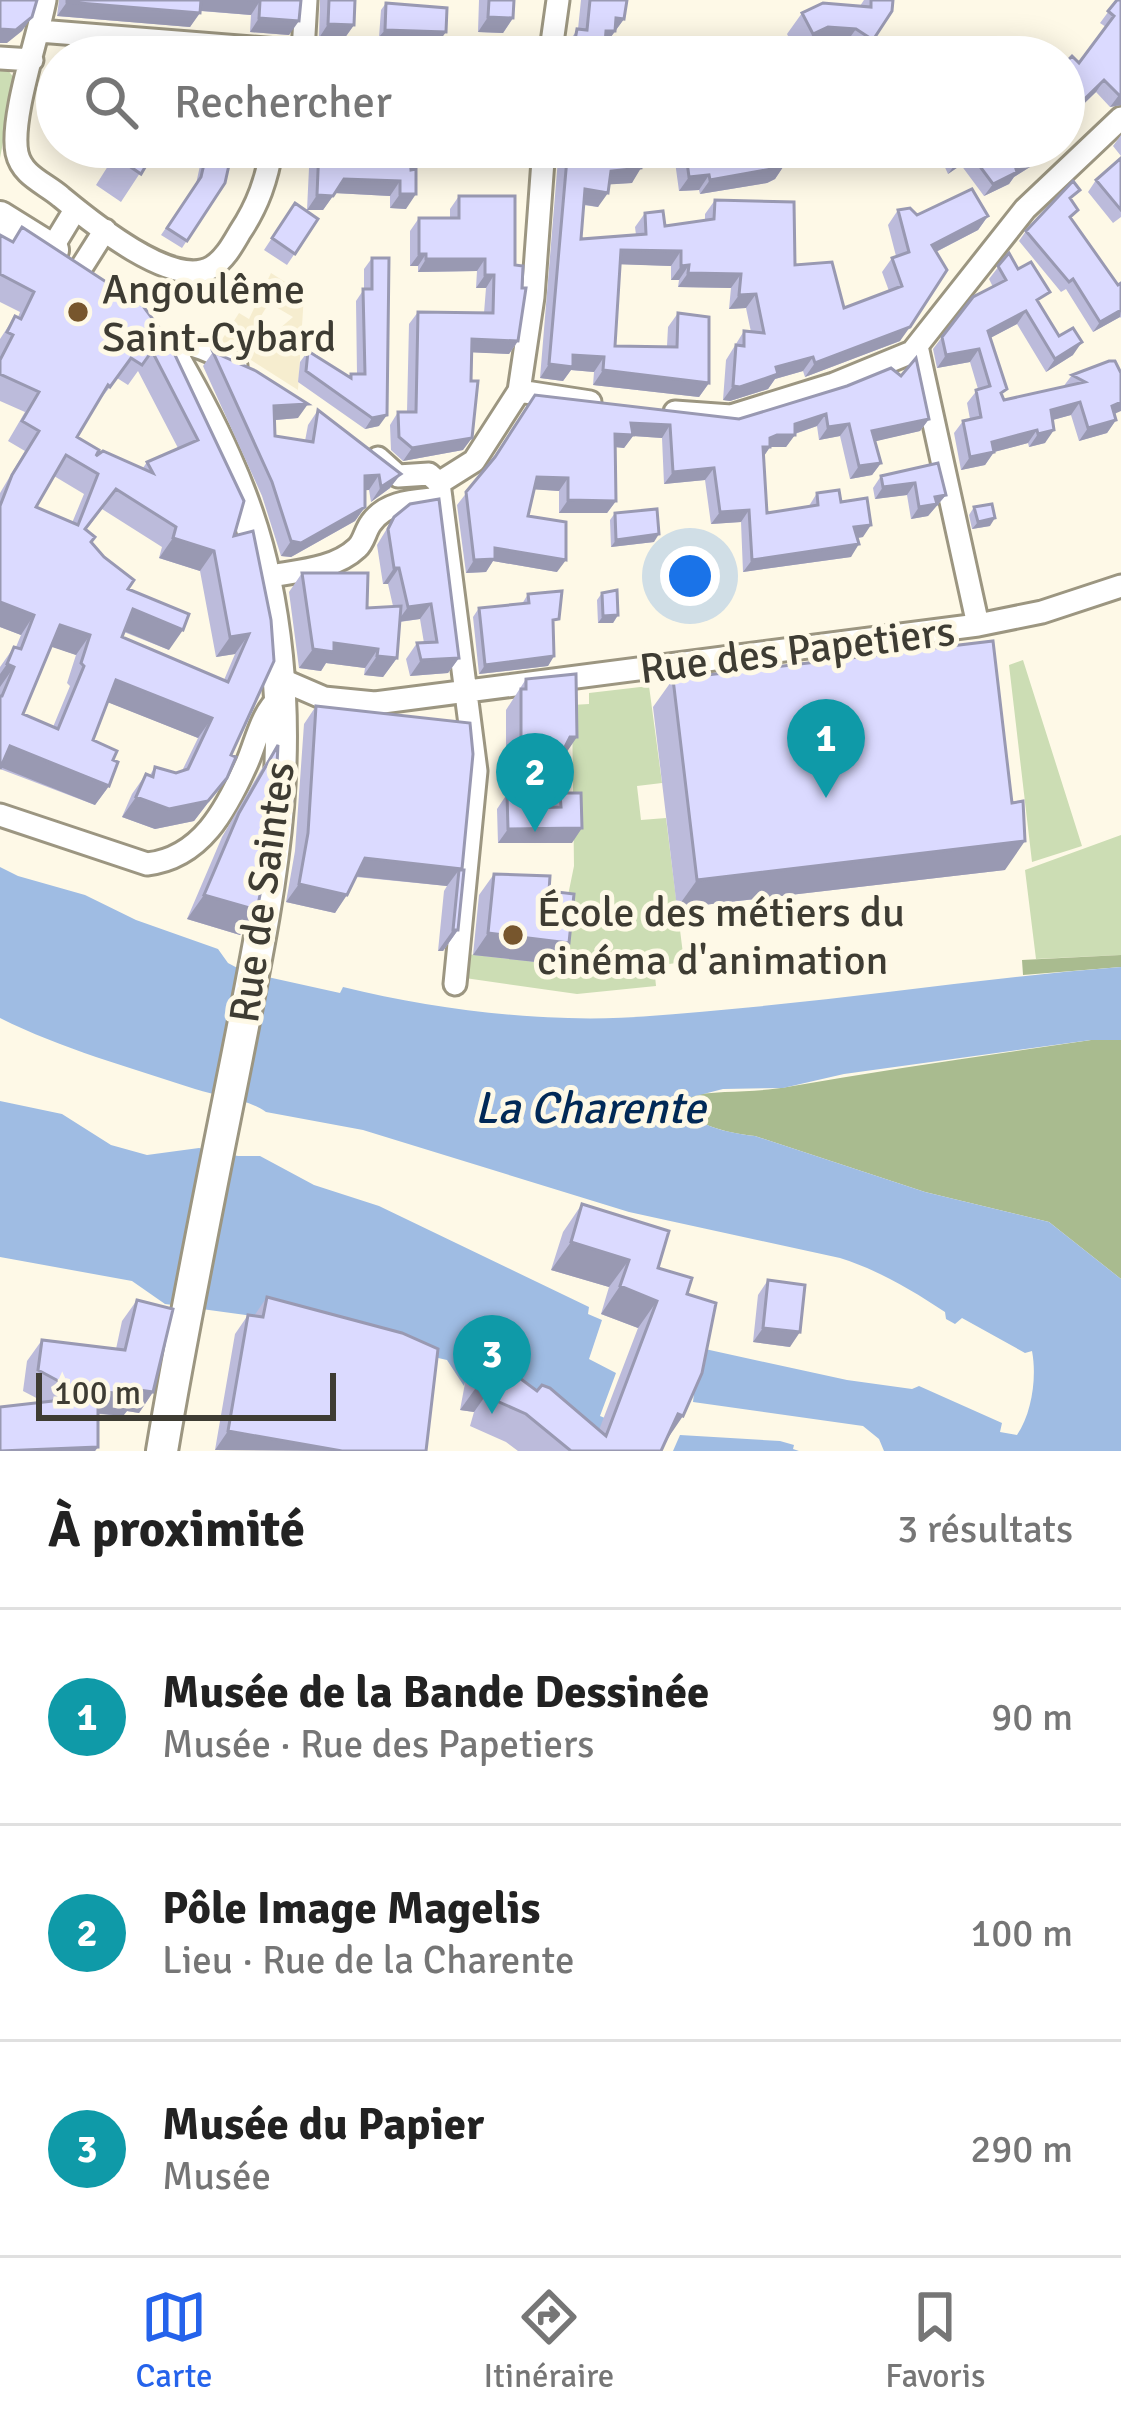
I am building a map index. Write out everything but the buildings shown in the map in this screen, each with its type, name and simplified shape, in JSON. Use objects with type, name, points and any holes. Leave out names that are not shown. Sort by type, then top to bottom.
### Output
[{"type":"main road","points":[[0,217],[91,274]]},
{"type":"main road","name":"Rue de Saintes","points":[[159,332],[194,392],[248,515],[265,577],[281,695],[282,750],[276,850],[162,1451]]},
{"type":"street","points":[[38,36],[45,0]]},
{"type":"street","points":[[296,36],[306,0]]},
{"type":"street","points":[[553,36],[558,0]]},
{"type":"street","points":[[39,31],[96,36]]},
{"type":"street","points":[[36,43],[16,150],[31,176],[167,268],[200,272],[227,253],[257,206],[267,168]]},
{"type":"street","points":[[0,58],[32,60]]},
{"type":"street","points":[[1085,152],[1121,118]]},
{"type":"street","points":[[265,577],[341,559],[360,546],[372,520],[441,490],[474,461],[519,391],[533,297],[542,168]]},
{"type":"street","points":[[647,409],[731,416],[833,384],[917,346],[1025,209],[1068,168]]},
{"type":"street","points":[[52,248],[75,210]]},
{"type":"street","points":[[91,274],[105,230]]},
{"type":"street","points":[[159,332],[209,350],[261,380]]},
{"type":"street","points":[[917,346],[978,626]]},
{"type":"street","points":[[519,391],[608,404]]},
{"type":"street","points":[[358,443],[390,468],[405,502]]},
{"type":"street","points":[[390,468],[429,474],[441,490],[468,692],[476,771],[455,984]]},
{"type":"street","name":"Rue des Papetiers","points":[[281,695],[375,703],[978,626],[1042,612],[1121,586]]},
{"type":"street","points":[[0,815],[147,864],[168,862],[206,836],[246,765],[262,722],[281,695]]},
{"type":"street","points":[[246,765],[260,754],[282,750]]},
{"type":"shaded area","points":[[271,273],[304,294],[298,390],[221,341],[239,313],[249,319]],"holes":[[[269,303],[293,317],[279,329],[284,341],[256,324]]]},
{"type":"green space","points":[[0,69],[7,69],[15,79],[0,158]]},
{"type":"green space","points":[[1023,660],[1082,846],[1032,862],[1009,665]]},
{"type":"green space","points":[[649,686],[662,783],[637,786],[641,820],[666,818],[684,962],[654,966],[656,986],[577,994],[465,978],[467,954],[554,964],[574,866],[572,705],[589,704],[589,693]]},
{"type":"green space","points":[[1121,835],[1121,955],[1036,959],[1025,870]]},
{"type":"green space","points":[[1121,955],[1121,967],[1023,975],[1022,960]]},
{"type":"green space","points":[[1091,1040],[1121,1040],[1121,1279],[1049,1222],[925,1192],[755,1136],[714,1128],[680,1106],[685,1096],[775,1089]]},
{"type":"water","name":"La Charente","points":[[0,867],[85,895],[136,920],[218,949],[228,963],[245,972],[340,993],[343,987],[512,1015],[670,1015],[1121,967],[1121,1040],[1091,1040],[844,1074],[783,1088],[723,1089],[680,1100],[692,1116],[712,1127],[755,1136],[925,1192],[1049,1222],[1121,1279],[1121,1451],[884,1451],[879,1439],[863,1426],[693,1402],[697,1366],[705,1349],[847,1380],[919,1386],[1002,1423],[1000,1432],[1017,1435],[1030,1406],[1032,1351],[1025,1353],[962,1318],[955,1324],[907,1288],[840,1258],[629,1212],[363,1130],[266,1112],[23,1029],[0,1018]]},
{"type":"water","name":"La Charente","points":[[0,1101],[62,1114],[111,1145],[147,1155],[199,1148],[260,1156],[314,1185],[379,1206],[589,1307],[588,1314],[602,1320],[589,1359],[616,1373],[600,1416],[629,1428],[619,1449],[502,1407],[466,1379],[464,1386],[447,1360],[253,1316],[165,1304],[132,1281],[0,1257]]},
{"type":"water","points":[[680,1435],[780,1441],[799,1451],[673,1451]]},
{"type":"place","name":"Angoulême Saint-Cybard","points":[[78,312]]},
{"type":"place","name":"Musée de la Bande Dessinée","points":[[826,798]]},
{"type":"place","name":"Pôle Image Magelis","points":[[535,832]]},
{"type":"place","name":"École des métiers du cinéma d'animation","points":[[513,935]]},
{"type":"place","name":"Musée du Papier","points":[[492,1414]]}]
